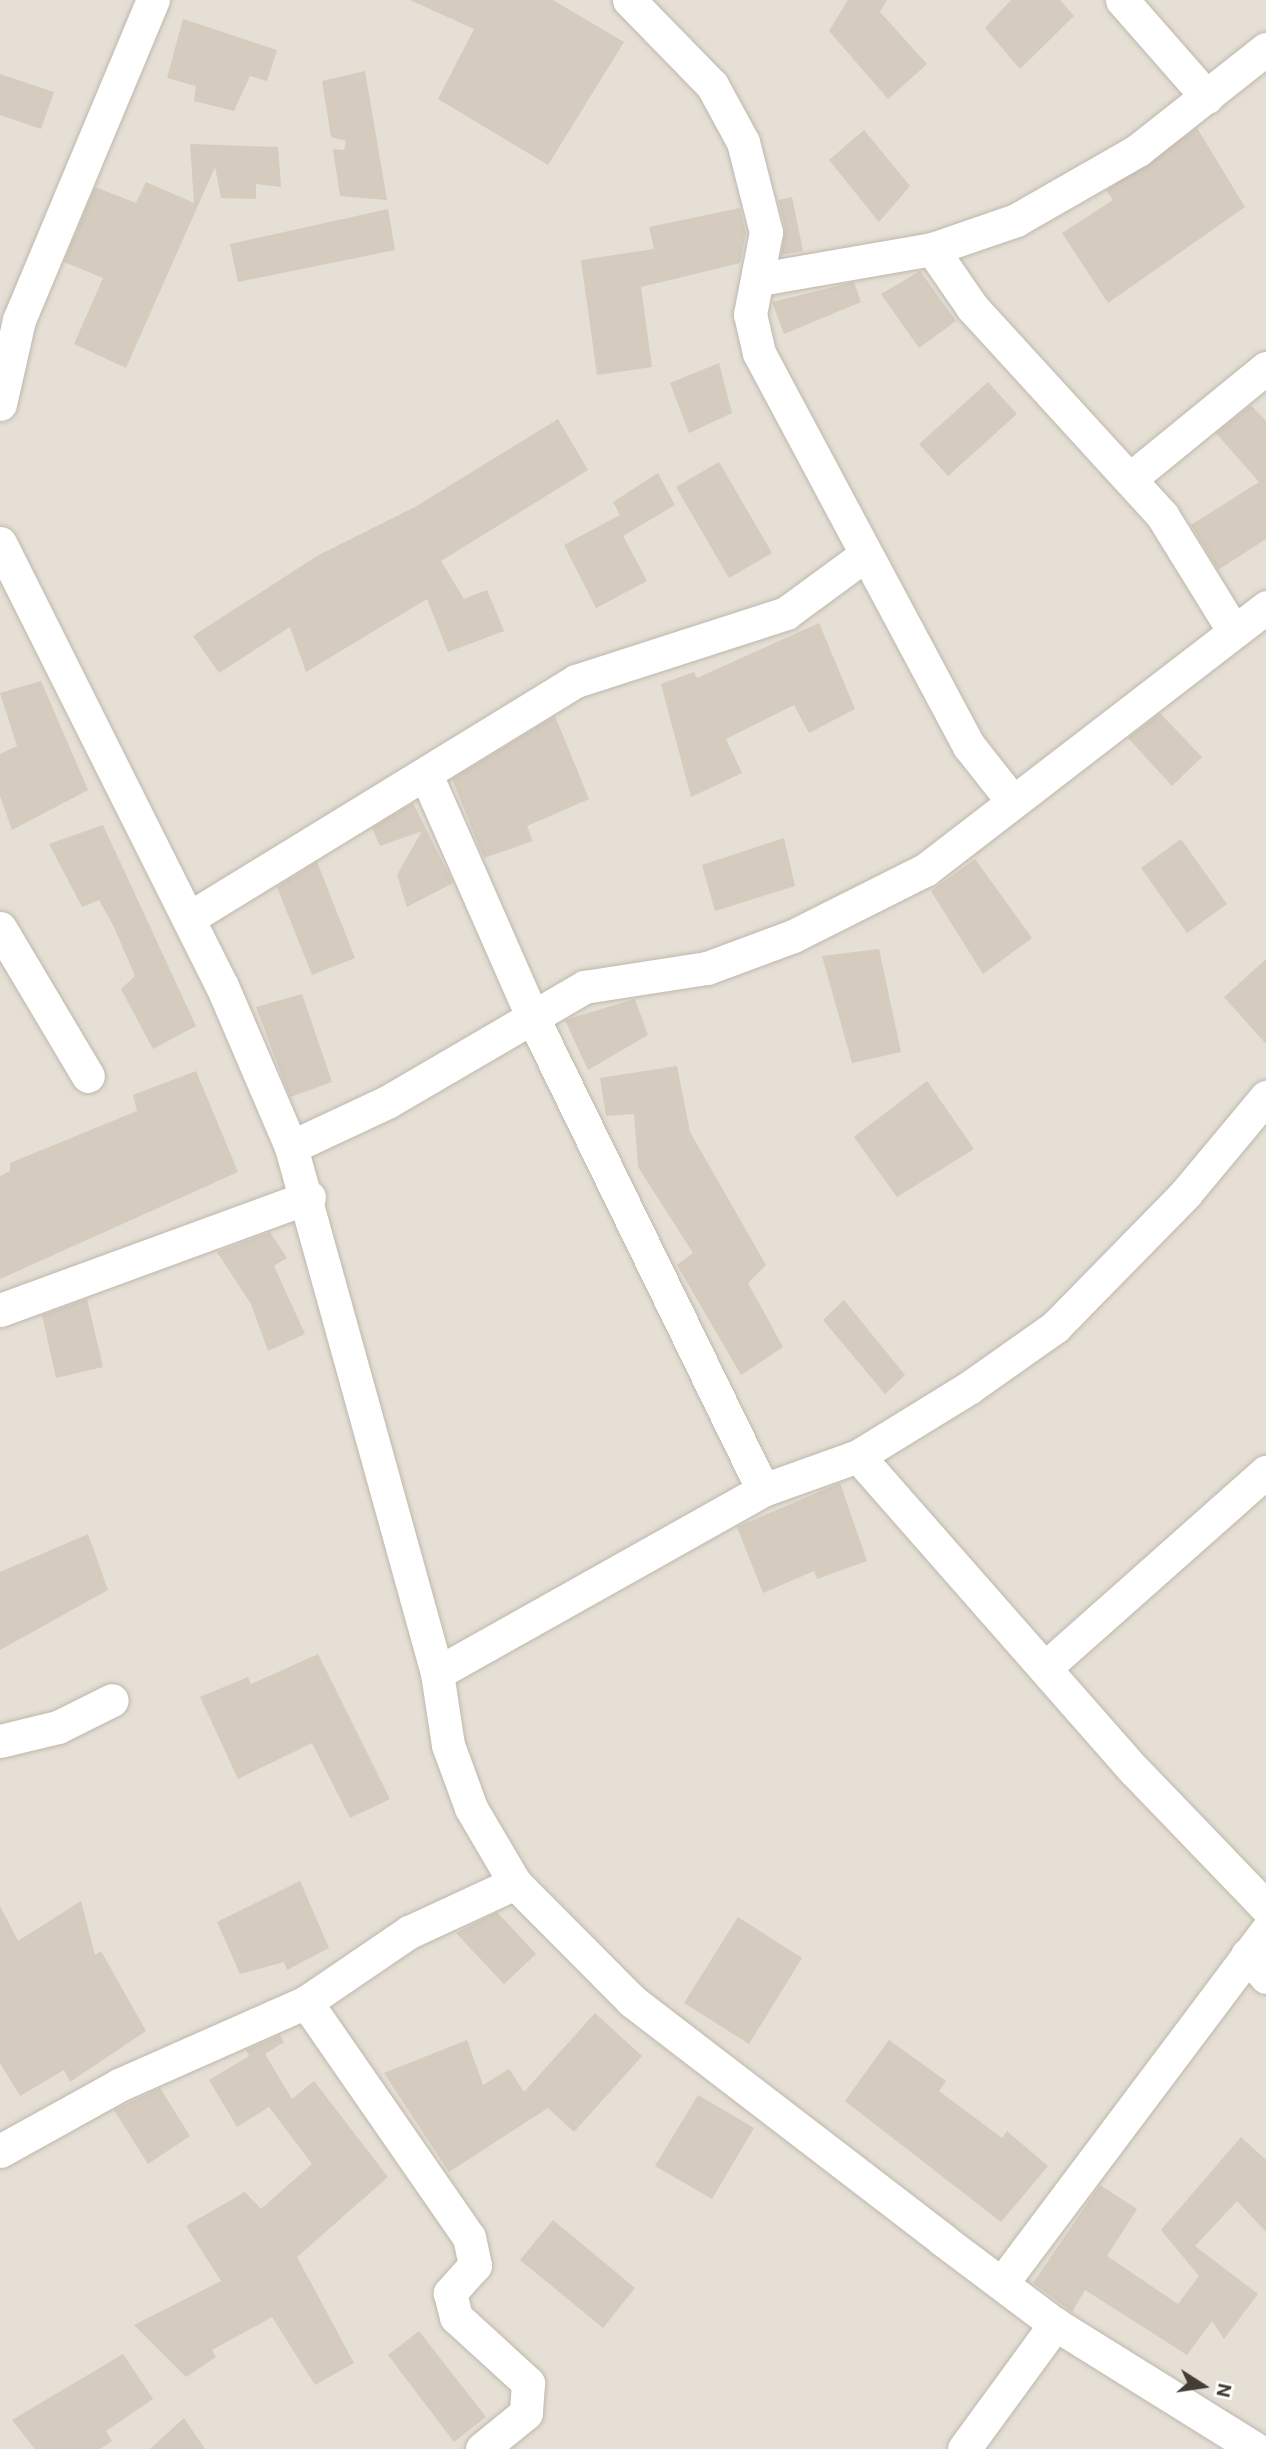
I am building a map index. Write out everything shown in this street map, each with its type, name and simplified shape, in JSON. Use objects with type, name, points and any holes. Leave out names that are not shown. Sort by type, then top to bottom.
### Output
[{"type":"street","points":[[0,404],[19,320],[153,0]]},
{"type":"street","points":[[629,0],[712,85],[743,142],[766,232],[760,279],[750,314],[759,354],[969,746],[1013,803]]},
{"type":"street","points":[[1122,0],[1207,97]]},
{"type":"street","points":[[760,279],[932,249],[1016,220],[1138,150],[1266,49]]},
{"type":"street","points":[[932,249],[972,307],[1162,515],[1233,630]]},
{"type":"street","points":[[1130,478],[1266,369]]},
{"type":"street","points":[[0,542],[189,918],[291,1147],[309,1197],[386,1506],[436,1673],[447,1745],[471,1808],[515,1883],[632,2001],[1055,2324],[1256,2449]]},
{"type":"street","points":[[189,918],[427,777],[576,681],[786,613],[865,555]]},
{"type":"street","points":[[291,1147],[389,1101],[584,987],[707,968],[793,936],[925,870],[1266,607]]},
{"type":"street","points":[[427,777],[532,1016],[764,1490]]},
{"type":"street","points":[[0,928],[88,1076]]},
{"type":"street","points":[[436,1673],[764,1490],[858,1456],[1055,1327],[1186,1193],[1266,1097]]},
{"type":"street","points":[[0,1310],[309,1197]]},
{"type":"street","points":[[858,1456],[1046,1667],[1266,1907]]},
{"type":"street","points":[[1046,1667],[1266,1472]]},
{"type":"street","points":[[0,1741],[58,1727],[112,1700]]},
{"type":"street","points":[[0,2151],[119,2085],[306,2002],[409,1932],[515,1883]]},
{"type":"street","points":[[1002,2283],[1260,1955]]},
{"type":"street","points":[[306,2002],[469,2237],[475,2265],[450,2293],[456,2317],[528,2383],[526,2413],[482,2449]]},
{"type":"street","points":[[964,2449],[1055,2324]]},
{"type":"shaded area","points":[[0,0],[1266,0],[1266,2449],[0,2449]]},
{"type":"building","points":[[410,0],[553,0],[624,42],[548,165],[438,99],[474,29]]},
{"type":"building","points":[[848,0],[887,0],[880,12],[927,64],[888,99],[829,31]]},
{"type":"building","points":[[1011,0],[1060,0],[1074,16],[1020,69],[985,28]]},
{"type":"building","points":[[183,19],[277,50],[267,81],[250,76],[234,111],[194,101],[196,86],[167,78]]},
{"type":"building","points":[[365,71],[387,200],[340,196],[333,149],[344,150],[346,141],[331,137],[322,81]]},
{"type":"building","points":[[0,74],[54,92],[41,129],[0,115]]},
{"type":"building","points":[[1197,128],[1245,207],[1108,303],[1062,233],[1113,200],[1106,190]]},
{"type":"building","points":[[864,130],[910,186],[879,222],[829,160]]},
{"type":"building","points":[[190,144],[278,147],[281,187],[256,184],[256,199],[221,198],[215,167],[126,368],[74,344],[103,278],[64,262],[95,187],[136,203],[146,182],[194,203]]},
{"type":"building","points":[[792,197],[803,251],[781,255],[785,228],[778,200]]},
{"type":"building","points":[[740,208],[746,233],[740,263],[641,287],[652,367],[597,375],[581,260],[654,249],[649,227]]},
{"type":"building","points":[[388,209],[395,250],[238,282],[230,244]]},
{"type":"building","points":[[920,271],[956,321],[919,348],[881,294]]},
{"type":"building","points":[[854,282],[861,302],[784,334],[772,302]]},
{"type":"building","points":[[719,363],[732,413],[689,433],[670,383]]},
{"type":"building","points":[[988,382],[1017,414],[948,476],[919,444]]},
{"type":"building","points":[[1251,405],[1266,421],[1266,539],[1218,570],[1191,525],[1259,482],[1216,433]]},
{"type":"building","points":[[558,419],[588,470],[441,561],[464,599],[487,590],[504,631],[448,652],[427,599],[306,672],[290,627],[219,673],[193,636],[317,556],[415,507]]},
{"type":"building","points":[[719,462],[772,553],[729,578],[676,487]]},
{"type":"building","points":[[658,473],[675,505],[623,536],[647,581],[596,608],[564,545],[620,515],[613,502]]},
{"type":"building","points":[[819,623],[855,709],[809,733],[794,705],[726,739],[742,773],[691,797],[661,684],[694,672],[697,678]]},
{"type":"building","points":[[41,681],[88,790],[12,830],[0,796],[0,754],[17,746],[0,693]]},
{"type":"building","points":[[1160,713],[1202,757],[1172,786],[1128,738]]},
{"type":"building","points":[[555,716],[589,799],[527,826],[533,841],[484,858],[452,779]]},
{"type":"building","points":[[413,803],[453,883],[407,907],[397,875],[422,831],[380,846],[372,828]]},
{"type":"building","points":[[103,825],[196,1026],[153,1049],[121,989],[135,976],[114,927],[99,900],[82,907],[49,844]]},
{"type":"building","points":[[784,838],[795,886],[715,911],[702,865]]},
{"type":"building","points":[[1181,839],[1227,904],[1187,933],[1141,868]]},
{"type":"building","points":[[975,859],[1032,938],[983,974],[931,891]]},
{"type":"building","points":[[317,862],[355,958],[312,975],[277,887]]},
{"type":"building","points":[[879,949],[901,1052],[852,1063],[822,956]]},
{"type":"building","points":[[1266,959],[1266,1044],[1224,997]]},
{"type":"building","points":[[302,994],[332,1082],[290,1097],[256,1007]]},
{"type":"building","points":[[635,999],[648,1035],[588,1070],[565,1020]]},
{"type":"building","points":[[677,1066],[690,1132],[766,1265],[748,1283],[783,1347],[741,1375],[677,1265],[693,1253],[638,1167],[634,1114],[606,1116],[600,1078]]},
{"type":"building","points":[[196,1071],[238,1172],[0,1279],[0,1176],[10,1171],[10,1163],[137,1111],[133,1095]]},
{"type":"building","points":[[927,1081],[974,1149],[897,1197],[854,1137]]},
{"type":"building","points":[[270,1232],[287,1258],[274,1266],[305,1334],[268,1351],[251,1304],[217,1252]]},
{"type":"building","points":[[87,1299],[103,1367],[56,1378],[42,1315]]},
{"type":"building","points":[[844,1300],[905,1375],[885,1394],[823,1320]]},
{"type":"building","points":[[840,1483],[867,1561],[817,1579],[814,1571],[763,1593],[737,1527]]},
{"type":"building","points":[[88,1534],[108,1590],[0,1650],[0,1572]]},
{"type":"building","points":[[318,1654],[390,1799],[350,1818],[312,1743],[238,1779],[200,1697],[248,1677],[251,1684]]},
{"type":"building","points":[[300,1881],[329,1948],[287,1970],[284,1962],[240,1974],[217,1922]]},
{"type":"building","points":[[81,1901],[95,1955],[101,1951],[146,2031],[70,2082],[64,2070],[20,2096],[0,2063],[0,1906],[18,1941]]},
{"type":"building","points":[[497,1912],[536,1954],[504,1984],[456,1933]]},
{"type":"building","points":[[738,1917],[802,1958],[749,2044],[684,2003]]},
{"type":"building","points":[[595,2013],[642,2056],[574,2132],[548,2108],[449,2172],[384,2073],[467,2040],[483,2085],[509,2069],[524,2092]]},
{"type":"building","points":[[280,2035],[284,2042],[265,2054],[292,2099],[314,2081],[388,2177],[297,2257],[354,2363],[315,2385],[272,2317],[212,2350],[216,2357],[186,2377],[134,2325],[221,2281],[186,2226],[245,2192],[261,2209],[312,2164],[269,2107],[237,2127],[209,2080],[249,2056],[246,2050]]},
{"type":"building","points":[[889,2040],[946,2081],[939,2091],[1002,2138],[1007,2131],[1048,2166],[1001,2222],[845,2101]]},
{"type":"building","points":[[160,2088],[190,2136],[148,2164],[114,2110]]},
{"type":"building","points":[[698,2095],[754,2128],[712,2199],[655,2166]]},
{"type":"building","points":[[1241,2137],[1266,2160],[1266,2232],[1237,2201],[1195,2246],[1258,2294],[1224,2339],[1212,2321],[1187,2355],[1085,2290],[1072,2312],[1033,2283],[1100,2185],[1137,2209],[1107,2256],[1178,2304],[1199,2276],[1161,2230]]},
{"type":"building","points":[[553,2220],[635,2288],[603,2328],[520,2260]]},
{"type":"building","points":[[419,2331],[486,2417],[454,2442],[388,2355]]},
{"type":"building","points":[[123,2354],[153,2399],[106,2431],[112,2441],[100,2449],[35,2449],[12,2420]]},
{"type":"building","points":[[184,2418],[205,2449],[150,2449]]}]
